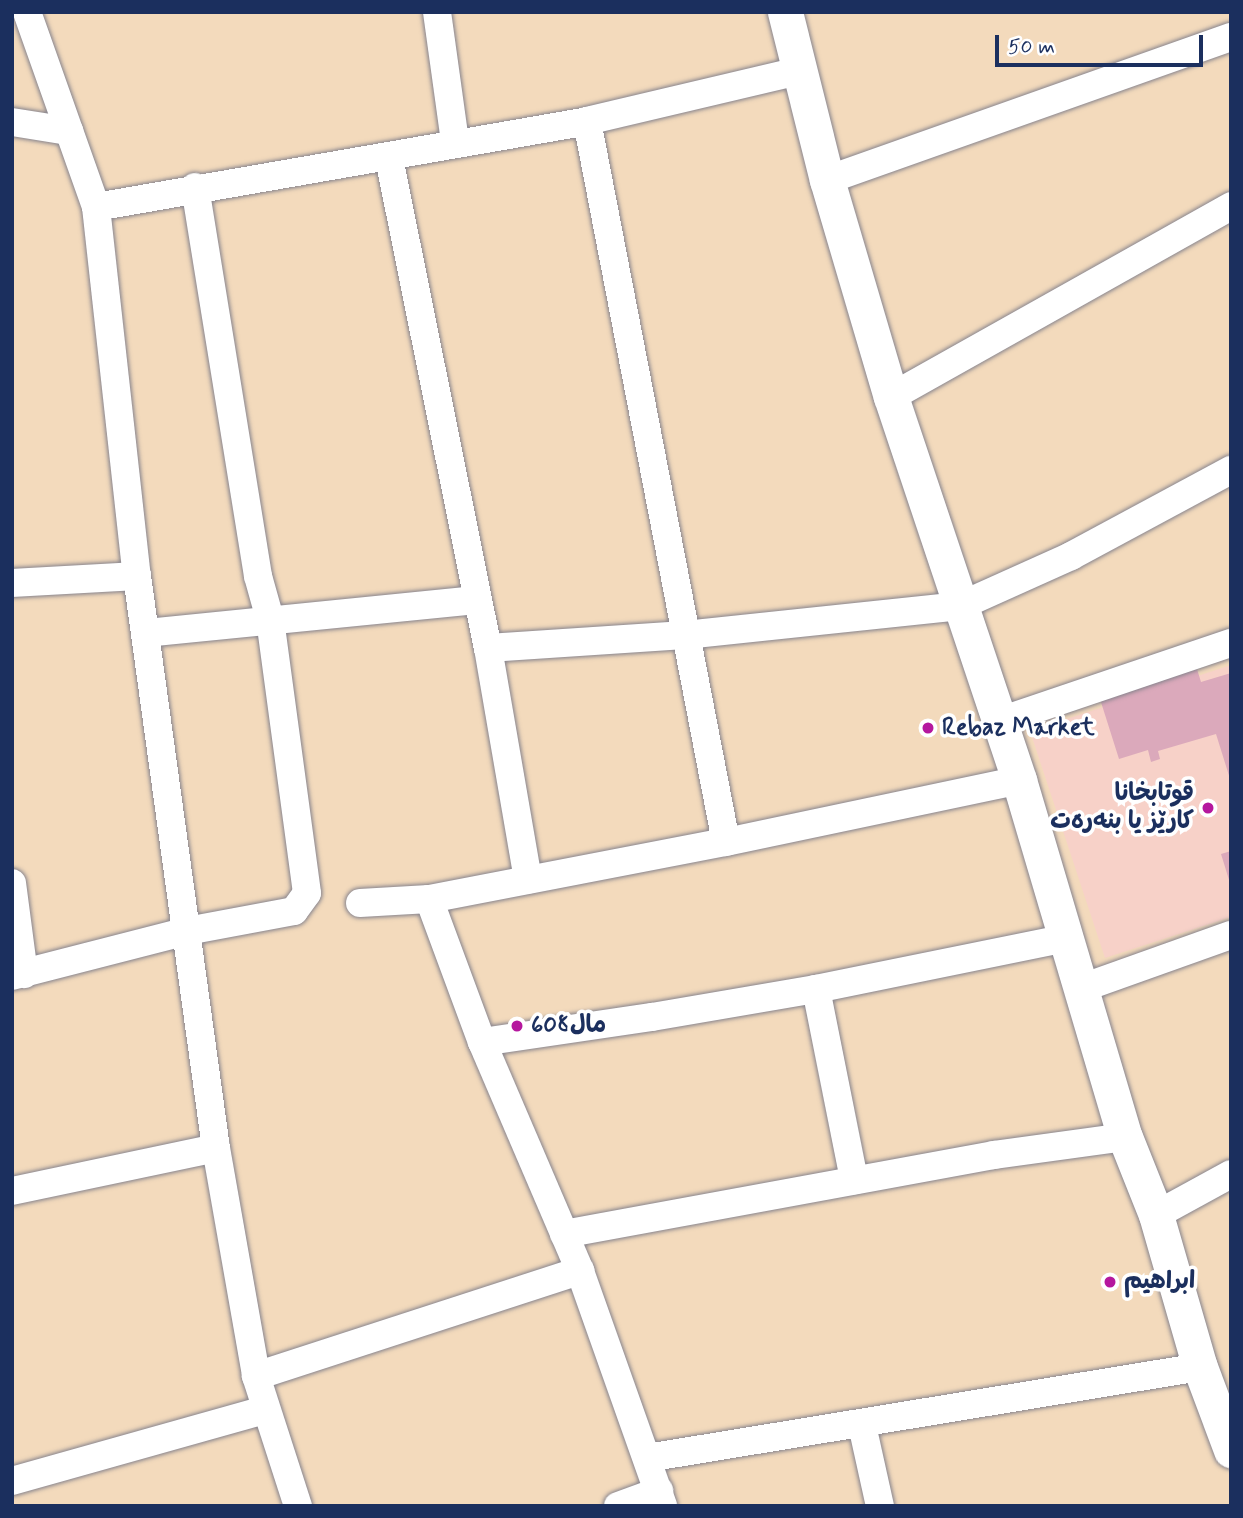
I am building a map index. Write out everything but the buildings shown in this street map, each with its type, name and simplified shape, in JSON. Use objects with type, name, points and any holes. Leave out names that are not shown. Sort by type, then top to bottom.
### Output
[{"type":"street","points":[[27,12],[96,207],[136,576],[216,1148],[256,1376],[298,1506]]},
{"type":"street","points":[[437,12],[455,142]]},
{"type":"street","points":[[785,12],[827,180],[891,397],[1019,780],[1125,1137],[1156,1215],[1199,1367],[1224,1408],[1231,1450]]},
{"type":"street","points":[[827,180],[1231,37]]},
{"type":"street","points":[[96,207],[195,187],[389,158],[455,142],[587,121],[798,71]]},
{"type":"street","points":[[587,121],[726,842]]},
{"type":"street","points":[[12,122],[69,131]]},
{"type":"street","points":[[389,158],[488,648],[528,880]]},
{"type":"street","points":[[12,883],[18,975],[187,931],[294,911],[307,893],[270,619],[258,576],[195,187]]},
{"type":"street","points":[[891,397],[1231,206]]},
{"type":"street","points":[[488,648],[685,635],[960,606],[1071,556],[1231,470]]},
{"type":"street","points":[[12,583],[136,576]]},
{"type":"street","points":[[146,633],[477,600]]},
{"type":"street","points":[[1000,721],[1231,643]]},
{"type":"street","points":[[360,904],[429,899],[726,842],[1019,780]]},
{"type":"street","points":[[429,899],[482,1042],[580,1271],[661,1499],[618,1506]]},
{"type":"street","points":[[1082,988],[1231,935]]},
{"type":"street","points":[[482,1042],[816,989],[1066,938]]},
{"type":"street","points":[[816,989],[855,1180]]},
{"type":"street","points":[[564,1234],[994,1155],[1125,1137]]},
{"type":"street","points":[[12,1191],[216,1148]]},
{"type":"street","points":[[1156,1215],[1231,1174]]},
{"type":"street","points":[[256,1376],[580,1271]]},
{"type":"street","points":[[647,1458],[1199,1367]]},
{"type":"street","points":[[12,1481],[265,1410]]},
{"type":"street","points":[[862,1424],[880,1506]]},
{"type":"shaded area","points":[[1231,665],[1231,917],[1105,958],[1030,731]]},
{"type":"place","name":"Rebaz Market","points":[[928,728]]},
{"type":"place","name":"قوتابخانا کارێز یا بنەرەت","points":[[1208,808]]},
{"type":"place","name":"مال608","points":[[517,1026]]},
{"type":"place","name":"ابراهيم","points":[[1110,1282]]}]
